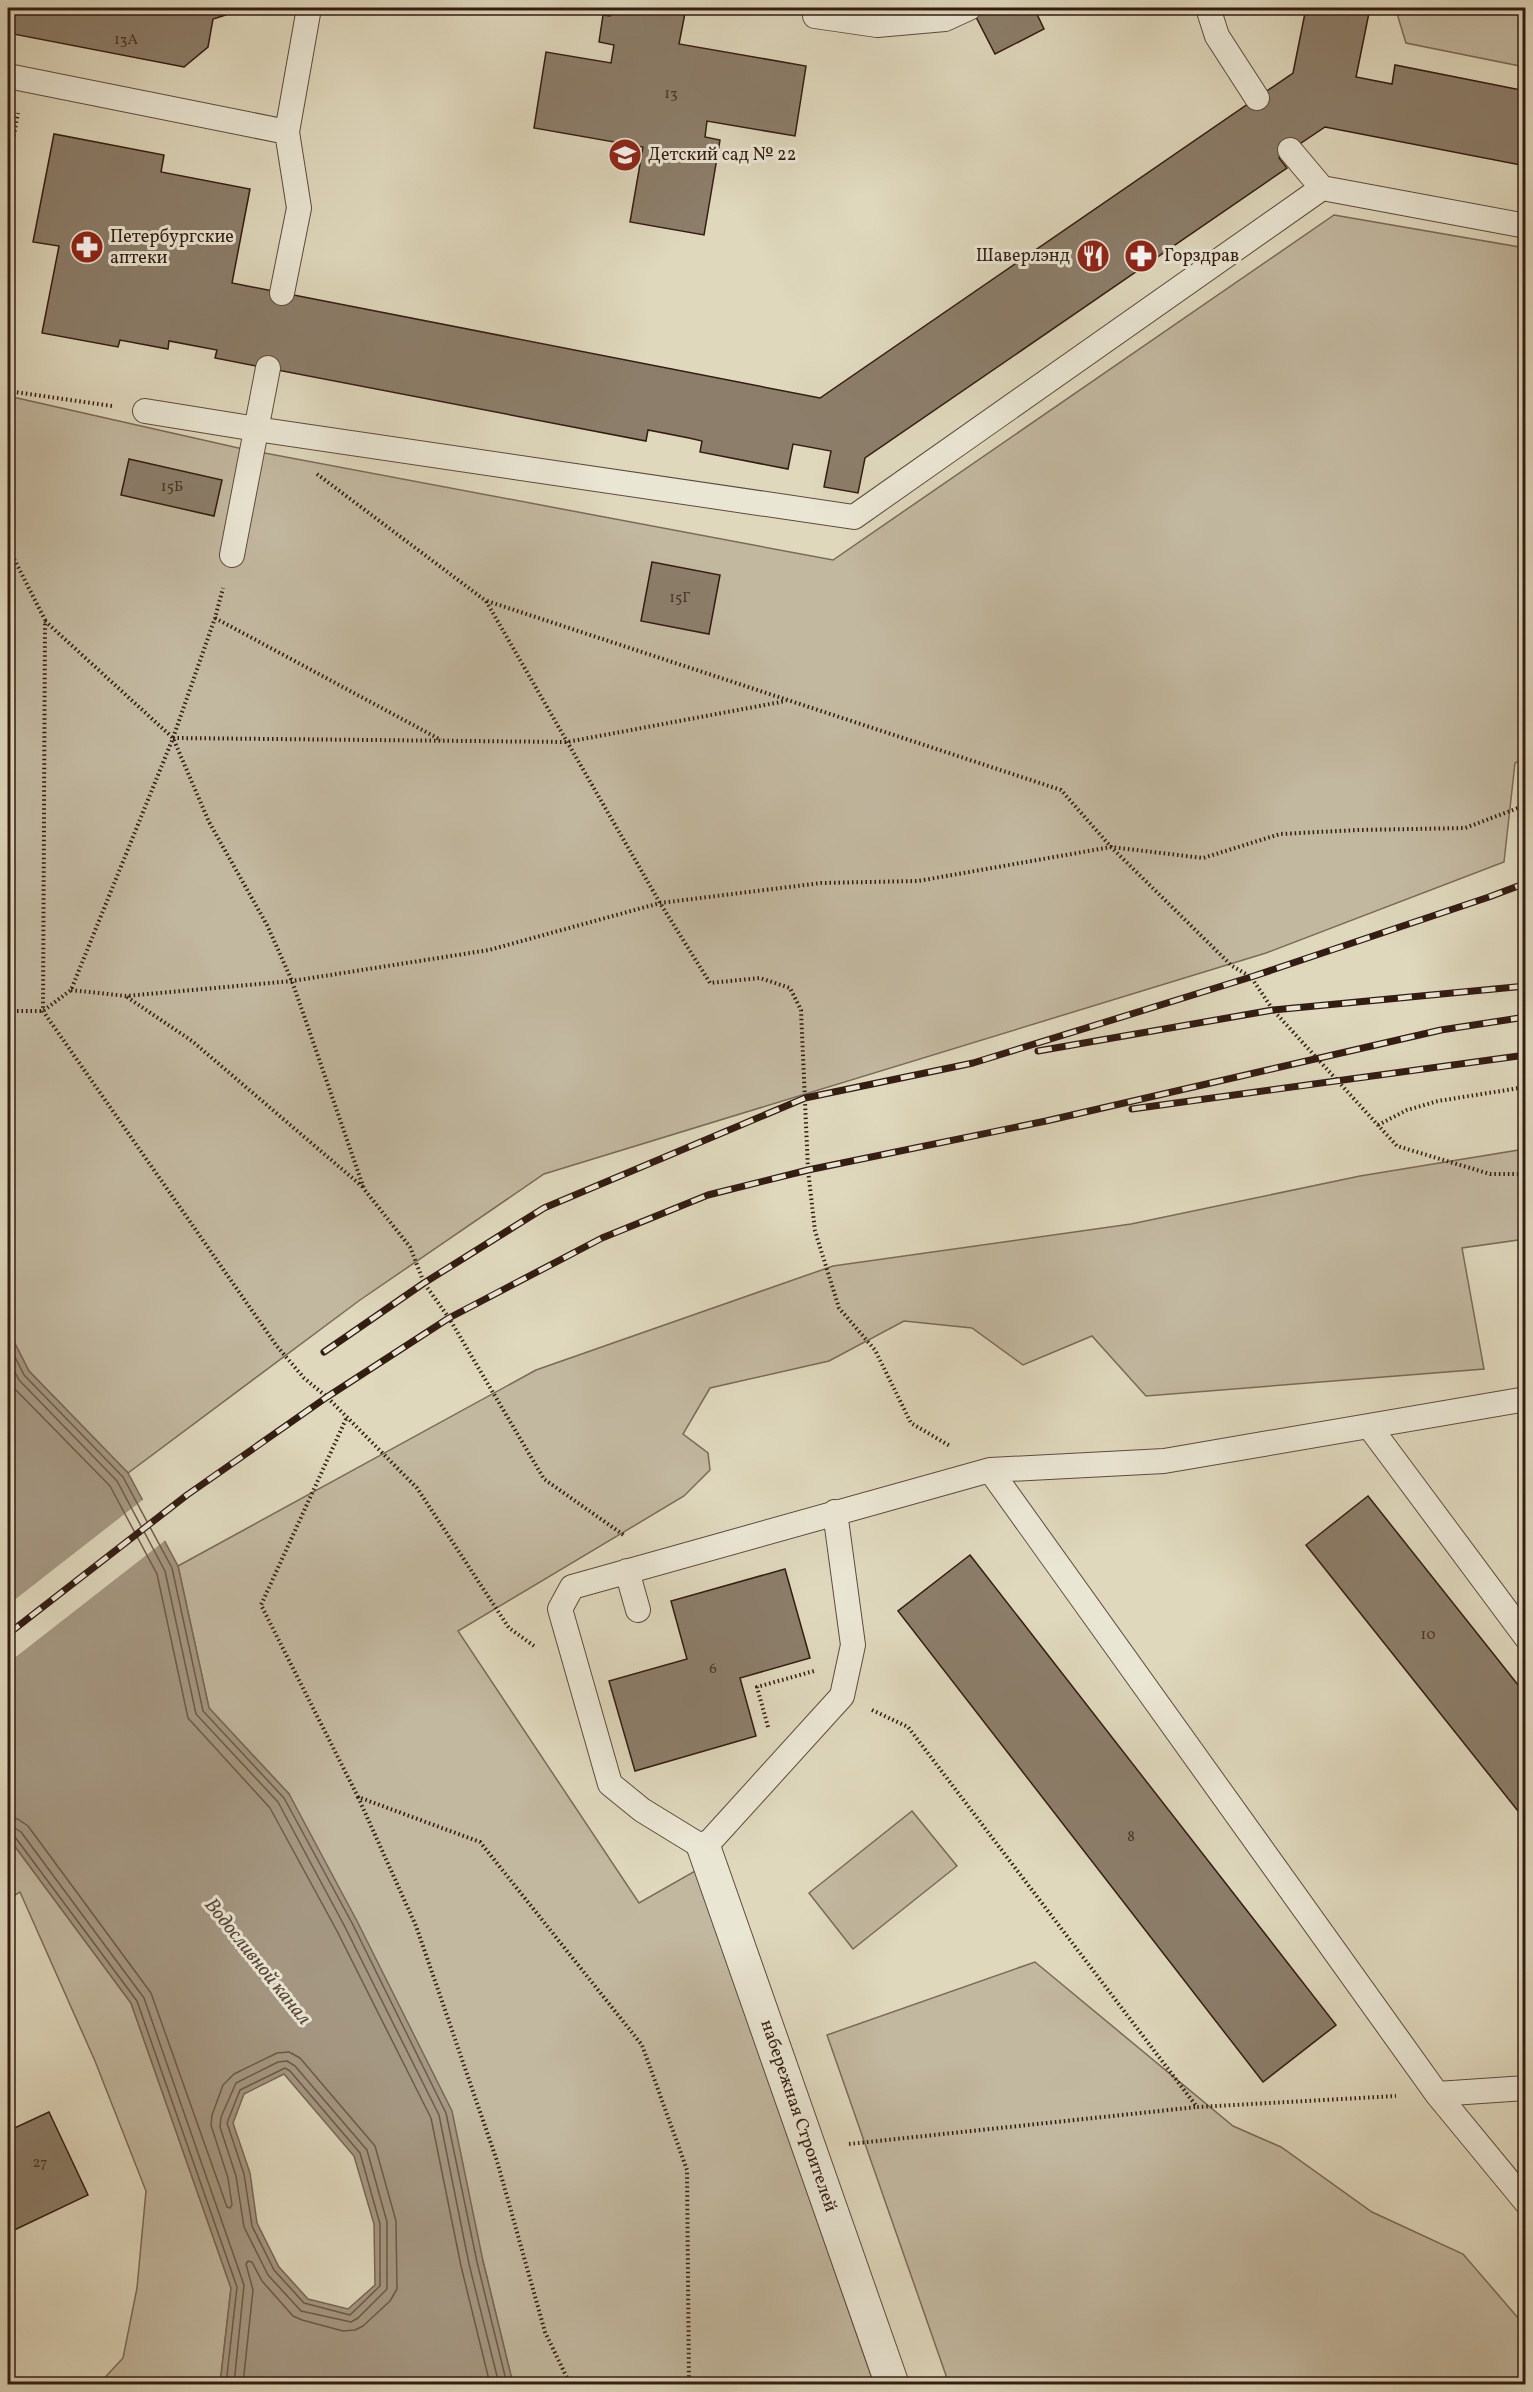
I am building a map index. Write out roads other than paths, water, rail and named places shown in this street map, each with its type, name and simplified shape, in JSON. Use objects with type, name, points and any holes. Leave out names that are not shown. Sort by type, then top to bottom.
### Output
[{"type":"street","name":"набережная Строителей","points":[[704,1848],[892,2385]]},
{"type":"lane","points":[[282,293],[299,208],[287,132],[309,8]]},
{"type":"lane","points":[[815,16],[877,25],[945,19],[969,8]]},
{"type":"lane","points":[[1208,8],[1217,36],[1257,98]]},
{"type":"lane","points":[[8,76],[287,132]]},
{"type":"lane","points":[[1290,150],[1322,188],[1526,226]]},
{"type":"lane","points":[[145,411],[854,517],[1322,188]]},
{"type":"lane","points":[[232,555],[268,368]]},
{"type":"lane","points":[[835,1512],[853,1645],[842,1696],[704,1848],[642,1810],[610,1784],[560,1609],[572,1587],[835,1512],[990,1470],[1164,1461],[1526,1399]]},
{"type":"lane","points":[[1370,1426],[1526,1637]]},
{"type":"lane","points":[[990,1470],[1437,2094],[1526,2202]]},
{"type":"lane","points":[[627,1571],[638,1610]]},
{"type":"lane","points":[[1437,2094],[1526,2088]]},
{"type":"water","name":"Водосливной канал","points":[[8,1330],[29,1371],[128,1473],[178,1566],[209,1708],[289,1794],[357,1921],[452,2111],[483,2261],[513,2384],[220,2384],[231,2288],[131,2003],[8,1837]],"holes":[[[284,2074],[354,2156],[374,2224],[375,2285],[348,2309],[308,2299],[279,2267],[257,2223],[250,2173],[233,2123],[244,2094]]]},
{"type":"railway","points":[[324,1352],[424,1283],[544,1208],[805,1098],[973,1063],[1251,977],[1526,883]]},
{"type":"railway","points":[[1038,1051],[1273,1010],[1526,986]]},
{"type":"railway","points":[[8,1634],[187,1495],[327,1397],[449,1318],[602,1238],[708,1195],[808,1170],[1046,1121],[1441,1030],[1526,1017]]},
{"type":"railway","points":[[1132,1109],[1526,1055]]},
{"type":"place","name":"Детский сад № 22","points":[[625,155]]},
{"type":"place","name":"Петербургские аптеки","points":[[87,247]]},
{"type":"place","name":"Шаверлэнд","points":[[1093,256]]},
{"type":"place","name":"Горздрав","points":[[1141,256]]}]
